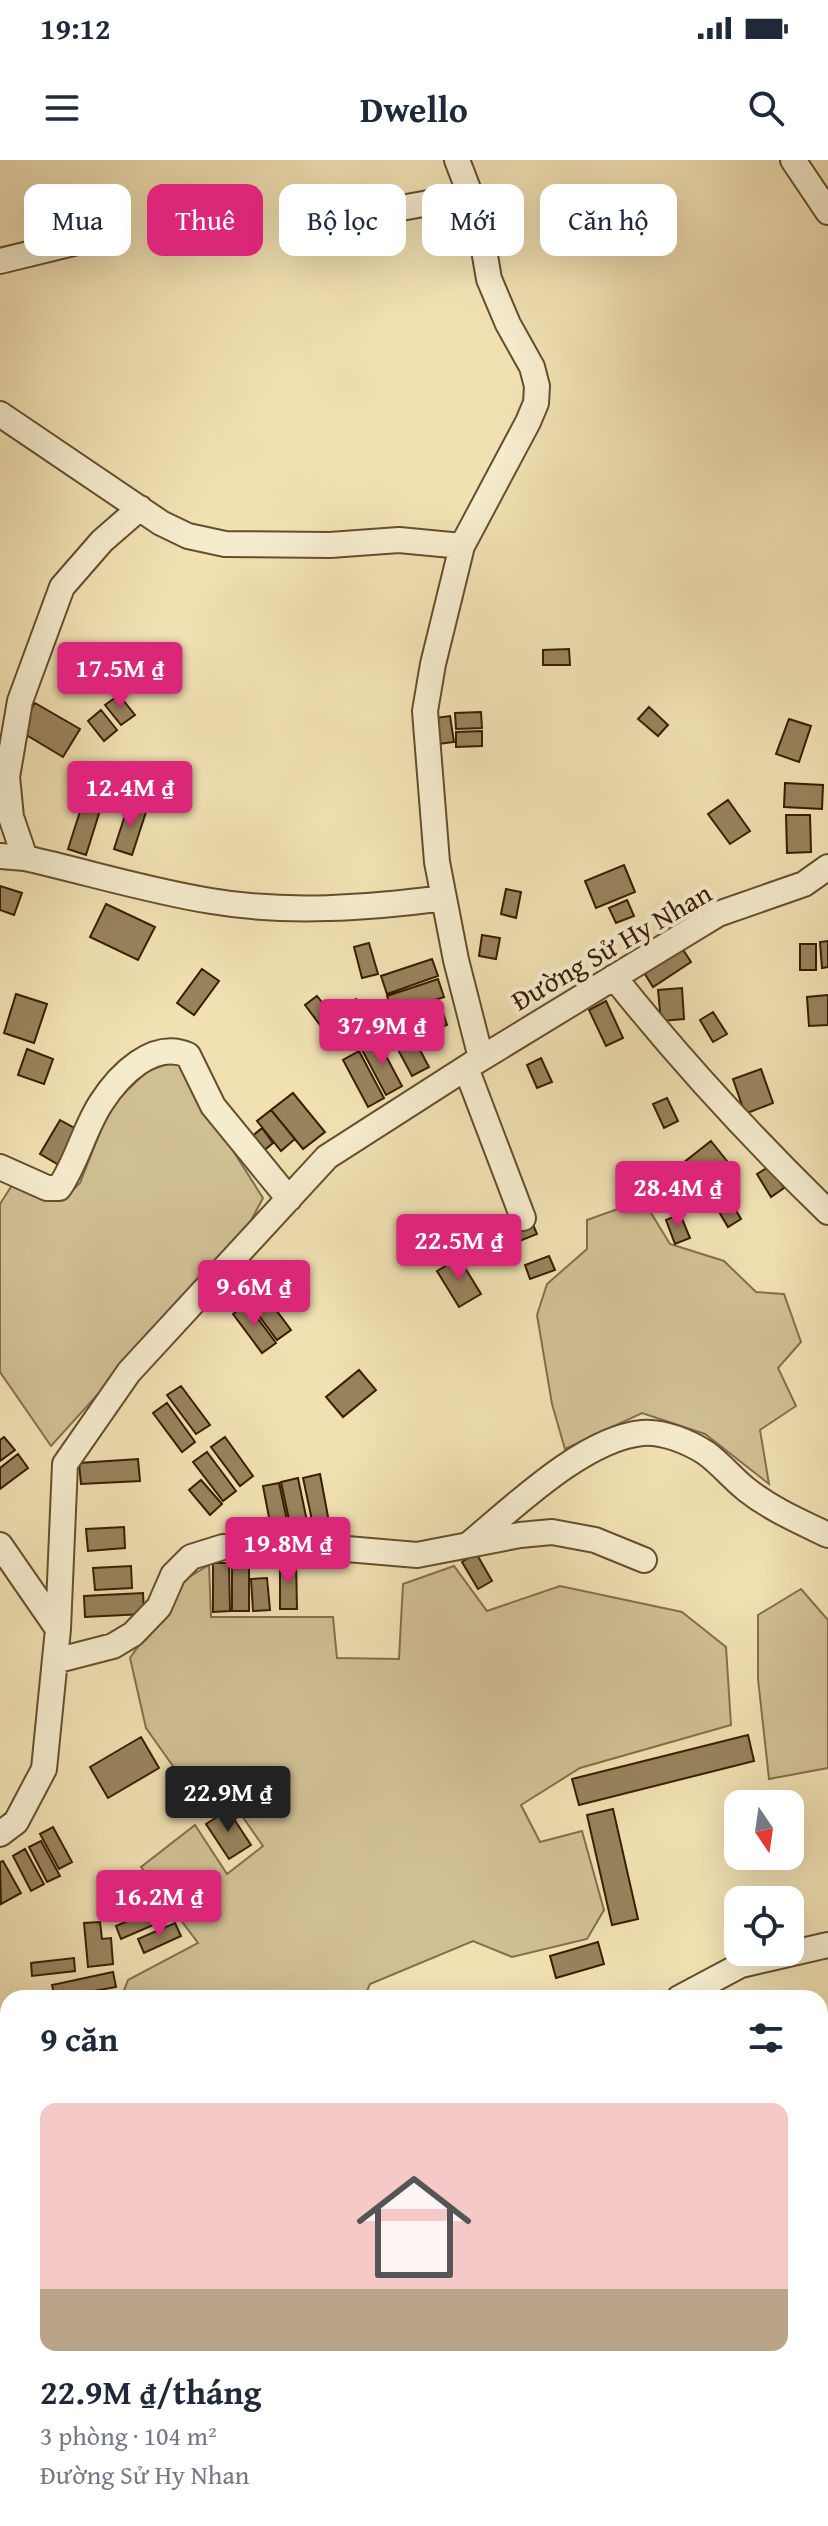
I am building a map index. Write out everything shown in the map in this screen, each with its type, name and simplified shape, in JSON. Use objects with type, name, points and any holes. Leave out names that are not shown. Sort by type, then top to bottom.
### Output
[{"type":"street","points":[[457,160],[466,184]]},
{"type":"street","points":[[793,160],[828,212]]},
{"type":"street","points":[[0,261],[24,255]]},
{"type":"street","points":[[485,256],[489,279],[508,324],[532,367],[537,386],[536,403],[462,546],[433,664],[425,711],[437,862],[473,1063],[523,1218]]},
{"type":"street","points":[[0,414],[161,523],[188,536],[225,544],[330,545],[399,540],[462,546]]},
{"type":"street","points":[[25,858],[11,817],[7,777],[20,701],[62,587],[102,541],[140,508]]},
{"type":"street","points":[[0,856],[25,858],[211,901],[276,908],[381,906],[444,898]]},
{"type":"street","name":"Đường Sử Hy Nhan","points":[[0,1834],[16,1822],[44,1769],[58,1629],[65,1464],[129,1372],[327,1157],[473,1063],[718,914],[804,884],[828,867]]},
{"type":"street","points":[[614,977],[671,1048],[828,1212]]},
{"type":"street","points":[[0,1167],[47,1188],[59,1188],[101,1102],[120,1080],[146,1058],[160,1052],[178,1051],[188,1055],[213,1106],[289,1199]]},
{"type":"street","points":[[466,1547],[551,1476],[595,1450],[621,1438],[644,1433],[664,1434],[705,1453],[748,1491],[828,1535]]},
{"type":"street","points":[[55,1661],[113,1646],[133,1634],[159,1607],[173,1575],[191,1557],[223,1547],[312,1546],[417,1555],[520,1535],[552,1532],[595,1540],[644,1560]]},
{"type":"street","points":[[0,1545],[58,1629]]},
{"type":"street","points":[[694,1990],[741,1965],[828,1945]]},
{"type":"shaded area","points":[[176,1061],[263,1198],[245,1232],[51,1446],[0,1372],[0,1204],[14,1182],[64,1199],[80,1183],[110,1107],[147,1071]]},
{"type":"shaded area","points":[[643,1200],[670,1244],[724,1261],[756,1292],[784,1294],[801,1342],[778,1368],[796,1406],[760,1430],[769,1484],[705,1434],[642,1413],[565,1449],[552,1404],[537,1315],[547,1284],[587,1249],[587,1220]]},
{"type":"shaded area","points":[[209,1565],[211,1617],[333,1617],[337,1658],[399,1659],[403,1584],[454,1566],[487,1611],[560,1586],[682,1612],[726,1647],[731,1725],[580,1768],[521,1805],[540,1842],[582,1831],[604,1910],[587,1939],[512,1957],[473,1941],[370,1984],[367,1990],[124,1990],[128,1980],[198,1943],[141,1867],[195,1825],[227,1874],[263,1846],[228,1796],[202,1807],[146,1728],[130,1658],[186,1579]]},
{"type":"shaded area","points":[[801,1589],[828,1620],[828,1768],[769,1779],[758,1679],[758,1615]]},
{"type":"building","points":[[569,649],[570,665],[543,665],[543,650]]},
{"type":"building","points":[[119,695],[135,715],[121,725],[105,705]]},
{"type":"building","points":[[35,703],[80,729],[63,757],[18,730]]},
{"type":"building","points":[[649,707],[668,725],[658,736],[638,719]]},
{"type":"building","points":[[101,710],[117,730],[104,741],[88,721]]},
{"type":"building","points":[[481,712],[482,728],[456,729],[455,713]]},
{"type":"building","points":[[450,716],[454,742],[439,744],[435,718]]},
{"type":"building","points":[[789,719],[811,726],[799,762],[776,754]]},
{"type":"building","points":[[482,731],[482,746],[456,747],[456,732]]},
{"type":"building","points":[[785,783],[823,785],[822,809],[784,807]]},
{"type":"building","points":[[84,799],[102,804],[86,855],[68,849]]},
{"type":"building","points":[[728,800],[750,831],[730,844],[708,814]]},
{"type":"building","points":[[129,803],[147,809],[132,855],[114,849]]},
{"type":"building","points":[[786,815],[810,815],[811,852],[787,853]]},
{"type":"building","points":[[624,865],[635,892],[596,908],[585,881]]},
{"type":"building","points":[[0,886],[22,893],[14,915],[0,910]]},
{"type":"building","points":[[506,889],[521,892],[516,918],[501,914]]},
{"type":"building","points":[[627,900],[634,916],[616,923],[609,908]]},
{"type":"building","points":[[106,904],[155,927],[138,960],[90,937]]},
{"type":"building","points":[[482,935],[500,938],[496,959],[479,956]]},
{"type":"building","points":[[828,941],[828,967],[822,968],[820,942]]},
{"type":"building","points":[[369,943],[378,974],[362,978],[354,947]]},
{"type":"building","points":[[800,944],[816,944],[816,970],[800,970]]},
{"type":"building","points":[[680,945],[691,962],[653,987],[643,971]]},
{"type":"building","points":[[432,959],[438,976],[387,994],[381,976]]},
{"type":"building","points":[[202,969],[219,981],[194,1015],[177,1003]]},
{"type":"building","points":[[438,979],[444,997],[393,1014],[387,996]]},
{"type":"building","points":[[682,988],[684,1019],[661,1021],[658,990]]},
{"type":"building","points":[[16,994],[47,1004],[34,1043],[4,1033]]},
{"type":"building","points":[[828,995],[828,1025],[809,1026],[807,997]]},
{"type":"building","points":[[317,996],[333,1016],[320,1025],[305,1005]]},
{"type":"building","points":[[356,999],[372,1026],[358,1035],[342,1007]]},
{"type":"building","points":[[606,1001],[623,1038],[606,1046],[589,1010]]},
{"type":"building","points":[[442,1010],[447,1025],[417,1036],[411,1021]]},
{"type":"building","points":[[713,1012],[727,1034],[713,1042],[700,1020]]},
{"type":"building","points":[[404,1020],[429,1067],[412,1076],[387,1029]]},
{"type":"building","points":[[377,1039],[402,1086],[386,1095],[361,1048]]},
{"type":"building","points":[[27,1049],[53,1059],[44,1084],[18,1075]]},
{"type":"building","points":[[359,1051],[384,1098],[368,1107],[343,1060]]},
{"type":"building","points":[[541,1058],[552,1082],[537,1088],[527,1065]]},
{"type":"building","points":[[761,1069],[773,1103],[745,1114],[733,1079]]},
{"type":"building","points":[[293,1093],[325,1132],[303,1149],[271,1110]]},
{"type":"building","points":[[667,1098],[678,1121],[664,1128],[653,1104]]},
{"type":"building","points":[[271,1110],[295,1139],[281,1151],[257,1121]]},
{"type":"building","points":[[60,1120],[78,1130],[59,1165],[40,1154]]},
{"type":"building","points":[[262,1128],[273,1143],[262,1152],[250,1138]]},
{"type":"building","points":[[711,1141],[727,1161],[694,1187],[678,1167]]},
{"type":"building","points":[[770,1166],[784,1188],[771,1197],[757,1174]]},
{"type":"building","points":[[728,1197],[741,1219],[728,1227],[715,1205]]},
{"type":"building","points":[[680,1214],[690,1238],[675,1244],[666,1220]]},
{"type":"building","points":[[531,1220],[537,1234],[512,1244],[506,1229]]},
{"type":"building","points":[[549,1256],[555,1270],[530,1279],[525,1265]]},
{"type":"building","points":[[459,1258],[481,1294],[459,1307],[437,1271]]},
{"type":"building","points":[[262,1291],[291,1330],[277,1340],[248,1301]]},
{"type":"building","points":[[247,1304],[276,1343],[262,1353],[233,1314]]},
{"type":"building","points":[[359,1370],[376,1390],[343,1417],[326,1397]]},
{"type":"building","points":[[181,1386],[210,1425],[196,1434],[167,1395]]},
{"type":"building","points":[[167,1403],[195,1442],[182,1452],[153,1413]]},
{"type":"building","points":[[4,1437],[15,1450],[0,1461],[0,1440]]},
{"type":"building","points":[[225,1437],[253,1476],[240,1486],[211,1447]]},
{"type":"building","points":[[207,1452],[236,1491],[223,1501],[193,1462]]},
{"type":"building","points":[[18,1454],[28,1468],[0,1489],[0,1468]]},
{"type":"building","points":[[138,1459],[140,1481],[81,1484],[79,1463]]},
{"type":"building","points":[[320,1474],[329,1522],[313,1525],[303,1478]]},
{"type":"building","points":[[298,1478],[308,1526],[291,1529],[281,1482]]},
{"type":"building","points":[[201,1480],[222,1504],[210,1515],[189,1490]]},
{"type":"building","points":[[279,1483],[289,1530],[272,1533],[263,1486]]},
{"type":"building","points":[[124,1527],[125,1548],[88,1551],[86,1529]]},
{"type":"building","points":[[476,1553],[492,1581],[478,1589],[462,1562]]},
{"type":"building","points":[[296,1560],[297,1609],[280,1609],[280,1561]]},
{"type":"building","points":[[213,1563],[229,1563],[230,1611],[213,1612]]},
{"type":"building","points":[[232,1563],[249,1563],[249,1611],[232,1611]]},
{"type":"building","points":[[131,1566],[132,1588],[95,1590],[93,1568]]},
{"type":"building","points":[[267,1578],[270,1610],[253,1611],[251,1579]]},
{"type":"building","points":[[143,1593],[144,1614],[85,1617],[84,1596]]},
{"type":"building","points":[[748,1735],[754,1761],[579,1805],[572,1779]]},
{"type":"building","points":[[141,1737],[159,1768],[108,1798],[90,1767]]},
{"type":"building","points":[[613,1809],[638,1919],[612,1925],[587,1815]]},
{"type":"building","points":[[228,1810],[251,1845],[229,1859],[206,1824]]},
{"type":"building","points":[[53,1827],[72,1862],[59,1869],[40,1834]]},
{"type":"building","points":[[41,1841],[60,1876],[47,1882],[29,1847]]},
{"type":"building","points":[[25,1849],[44,1884],[31,1891],[13,1856]]},
{"type":"building","points":[[3,1861],[21,1893],[1,1904],[0,1862]]},
{"type":"building","points":[[152,1910],[158,1923],[121,1939],[116,1926]]},
{"type":"building","points":[[100,1922],[102,1939],[111,1938],[113,1964],[88,1967],[84,1923]]},
{"type":"building","points":[[175,1923],[181,1936],[144,1953],[138,1939]]},
{"type":"building","points":[[598,1942],[604,1964],[556,1978],[550,1956]]},
{"type":"building","points":[[74,1958],[75,1971],[32,1976],[31,1963]]},
{"type":"building","points":[[113,1972],[116,1987],[53,1990],[52,1985]]}]
